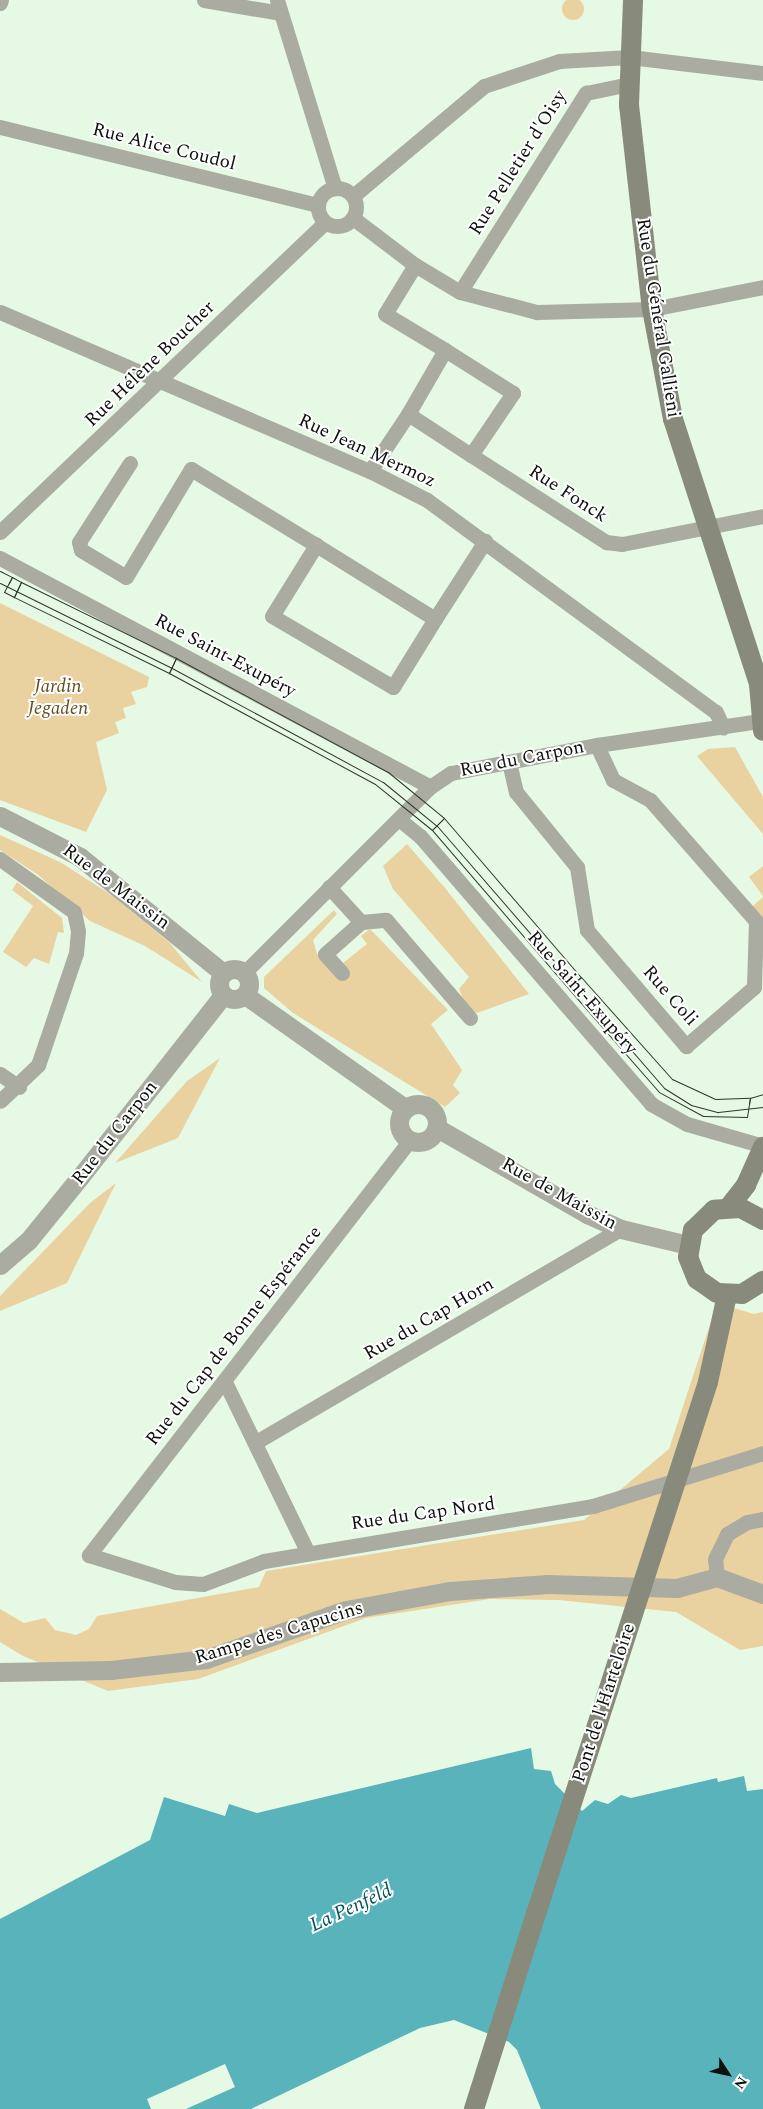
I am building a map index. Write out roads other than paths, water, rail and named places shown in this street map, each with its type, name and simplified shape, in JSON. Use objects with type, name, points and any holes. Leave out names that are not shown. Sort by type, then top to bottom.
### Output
[{"type":"main road","name":"Rue du Général Gallieni","points":[[633,0],[629,84],[652,310],[673,419],[761,687],[761,726]]},
{"type":"main road","points":[[763,1146],[746,1185],[729,1207],[702,1218],[688,1244],[697,1279],[727,1295],[742,1294],[763,1281]]},
{"type":"main road","points":[[729,1207],[751,1211],[763,1220]]},
{"type":"main road","name":"Pont de l'Harteloire","points":[[474,2109],[708,1382],[727,1295]]},
{"type":"street","points":[[204,0],[279,6],[335,188]]},
{"type":"street","points":[[353,218],[353,196],[484,86],[559,61],[630,57],[763,73]]},
{"type":"street","name":"Rue Pelletier d'Oisy","points":[[460,292],[586,93],[629,84]]},
{"type":"street","name":"Rue Alice Coudol","points":[[0,127],[318,205]]},
{"type":"street","points":[[353,196],[335,188],[323,193],[318,205],[325,223],[335,227],[353,218]]},
{"type":"street","points":[[353,218],[415,265],[460,292],[537,312],[652,310],[763,287]]},
{"type":"street","name":"Rue Hélène Boucher","points":[[0,532],[162,381],[325,223]]},
{"type":"street","points":[[415,265],[385,314],[513,393],[471,455]]},
{"type":"street","name":"Rue Jean Mermoz","points":[[0,312],[370,470],[427,500],[716,712],[723,728]]},
{"type":"street","points":[[370,470],[408,414],[445,350]]},
{"type":"street","name":"Rue Fonck","points":[[408,414],[606,542],[622,544],[763,516]]},
{"type":"street","points":[[130,463],[79,542],[81,550],[126,577],[191,469],[435,619]]},
{"type":"street","points":[[316,545],[272,616],[393,687],[485,541]]},
{"type":"street","name":"Rue Saint-Exupéry","points":[[0,558],[430,787]]},
{"type":"street","name":"Rue du Carpon","points":[[244,973],[329,887],[400,820],[430,787],[451,773],[597,745],[723,728],[761,726]]},
{"type":"street","name":"Rue Coli","points":[[508,762],[516,792],[577,866],[587,930],[686,1046],[754,987],[756,922],[650,800],[613,780],[597,745]]},
{"type":"street","name":"Rue de Maissin","points":[[0,816],[80,857],[223,973]]},
{"type":"street","name":"Rue Saint-Exupéry","points":[[400,820],[420,836],[651,1104],[687,1124],[763,1146]]},
{"type":"street","points":[[0,860],[74,912],[78,931],[76,953],[38,1065],[18,1087],[0,1101]]},
{"type":"street","points":[[329,887],[361,922]]},
{"type":"street","points":[[342,973],[325,954],[361,922],[386,920],[470,1018]]},
{"type":"street","points":[[235,969],[244,973],[249,981],[245,995],[236,1000],[223,995],[218,984],[223,973],[235,969]]},
{"type":"street","name":"Rue du Carpon","points":[[0,1265],[28,1241],[223,995]]},
{"type":"street","points":[[245,995],[406,1109]]},
{"type":"street","points":[[0,1074],[18,1087]]},
{"type":"street","points":[[417,1104],[429,1108],[437,1128],[428,1139],[410,1140],[400,1126],[406,1109],[417,1104]]},
{"type":"street","name":"Rue de Maissin","points":[[437,1128],[621,1229],[688,1244]]},
{"type":"street","name":"Rue du Cap de Bonne Espérance","points":[[89,1555],[225,1382],[410,1140]]},
{"type":"street","name":"Rue du Cap Horn","points":[[256,1442],[621,1229]]},
{"type":"street","points":[[225,1382],[256,1442],[308,1553]]},
{"type":"street","name":"Rue du Cap Nord","points":[[89,1555],[175,1582],[203,1584],[246,1565],[593,1506],[763,1452]]},
{"type":"street","points":[[763,1519],[747,1522],[727,1534],[715,1559],[717,1577],[763,1594]]},
{"type":"street","name":"Rampe des Capucins","points":[[0,1672],[112,1670],[206,1659],[346,1610],[450,1591],[548,1584],[677,1588],[717,1577]]},
{"type":"water","name":"La Penfeld","points":[[531,1748],[534,1769],[551,1771],[555,1784],[582,1811],[595,1800],[608,1804],[621,1795],[631,1798],[717,1778],[718,1782],[744,1776],[747,1791],[763,1789],[763,2109],[541,2109],[517,2050],[509,2042],[454,2020],[420,2028],[251,2109],[0,2109],[0,1919],[150,1840],[164,1797],[225,1816],[229,1804],[257,1813]]},
{"type":"tram line","points":[[0,571],[12,577],[9,583]]},
{"type":"tram line","points":[[12,577],[21,582],[14,597],[4,592],[12,577]]},
{"type":"tram line","points":[[21,582],[176,658],[169,673],[14,597],[21,582]]},
{"type":"tram line","points":[[0,583],[170,667],[383,782],[438,827],[664,1088],[691,1105],[718,1112],[763,1107]]},
{"type":"tram line","points":[[176,658],[388,772],[444,818],[432,830],[375,784],[169,673],[176,658]]},
{"type":"tram line","points":[[444,818],[581,977],[568,988],[432,830],[444,818]]},
{"type":"tram line","points":[[581,977],[672,1079],[715,1099],[750,1098],[747,1117],[703,1116],[659,1092],[568,988],[581,977]]},
{"type":"tram line","points":[[749,1104],[750,1098],[763,1094]]},
{"type":"park label","name":"Jardin Jegaden","points":[[58,698]]}]
